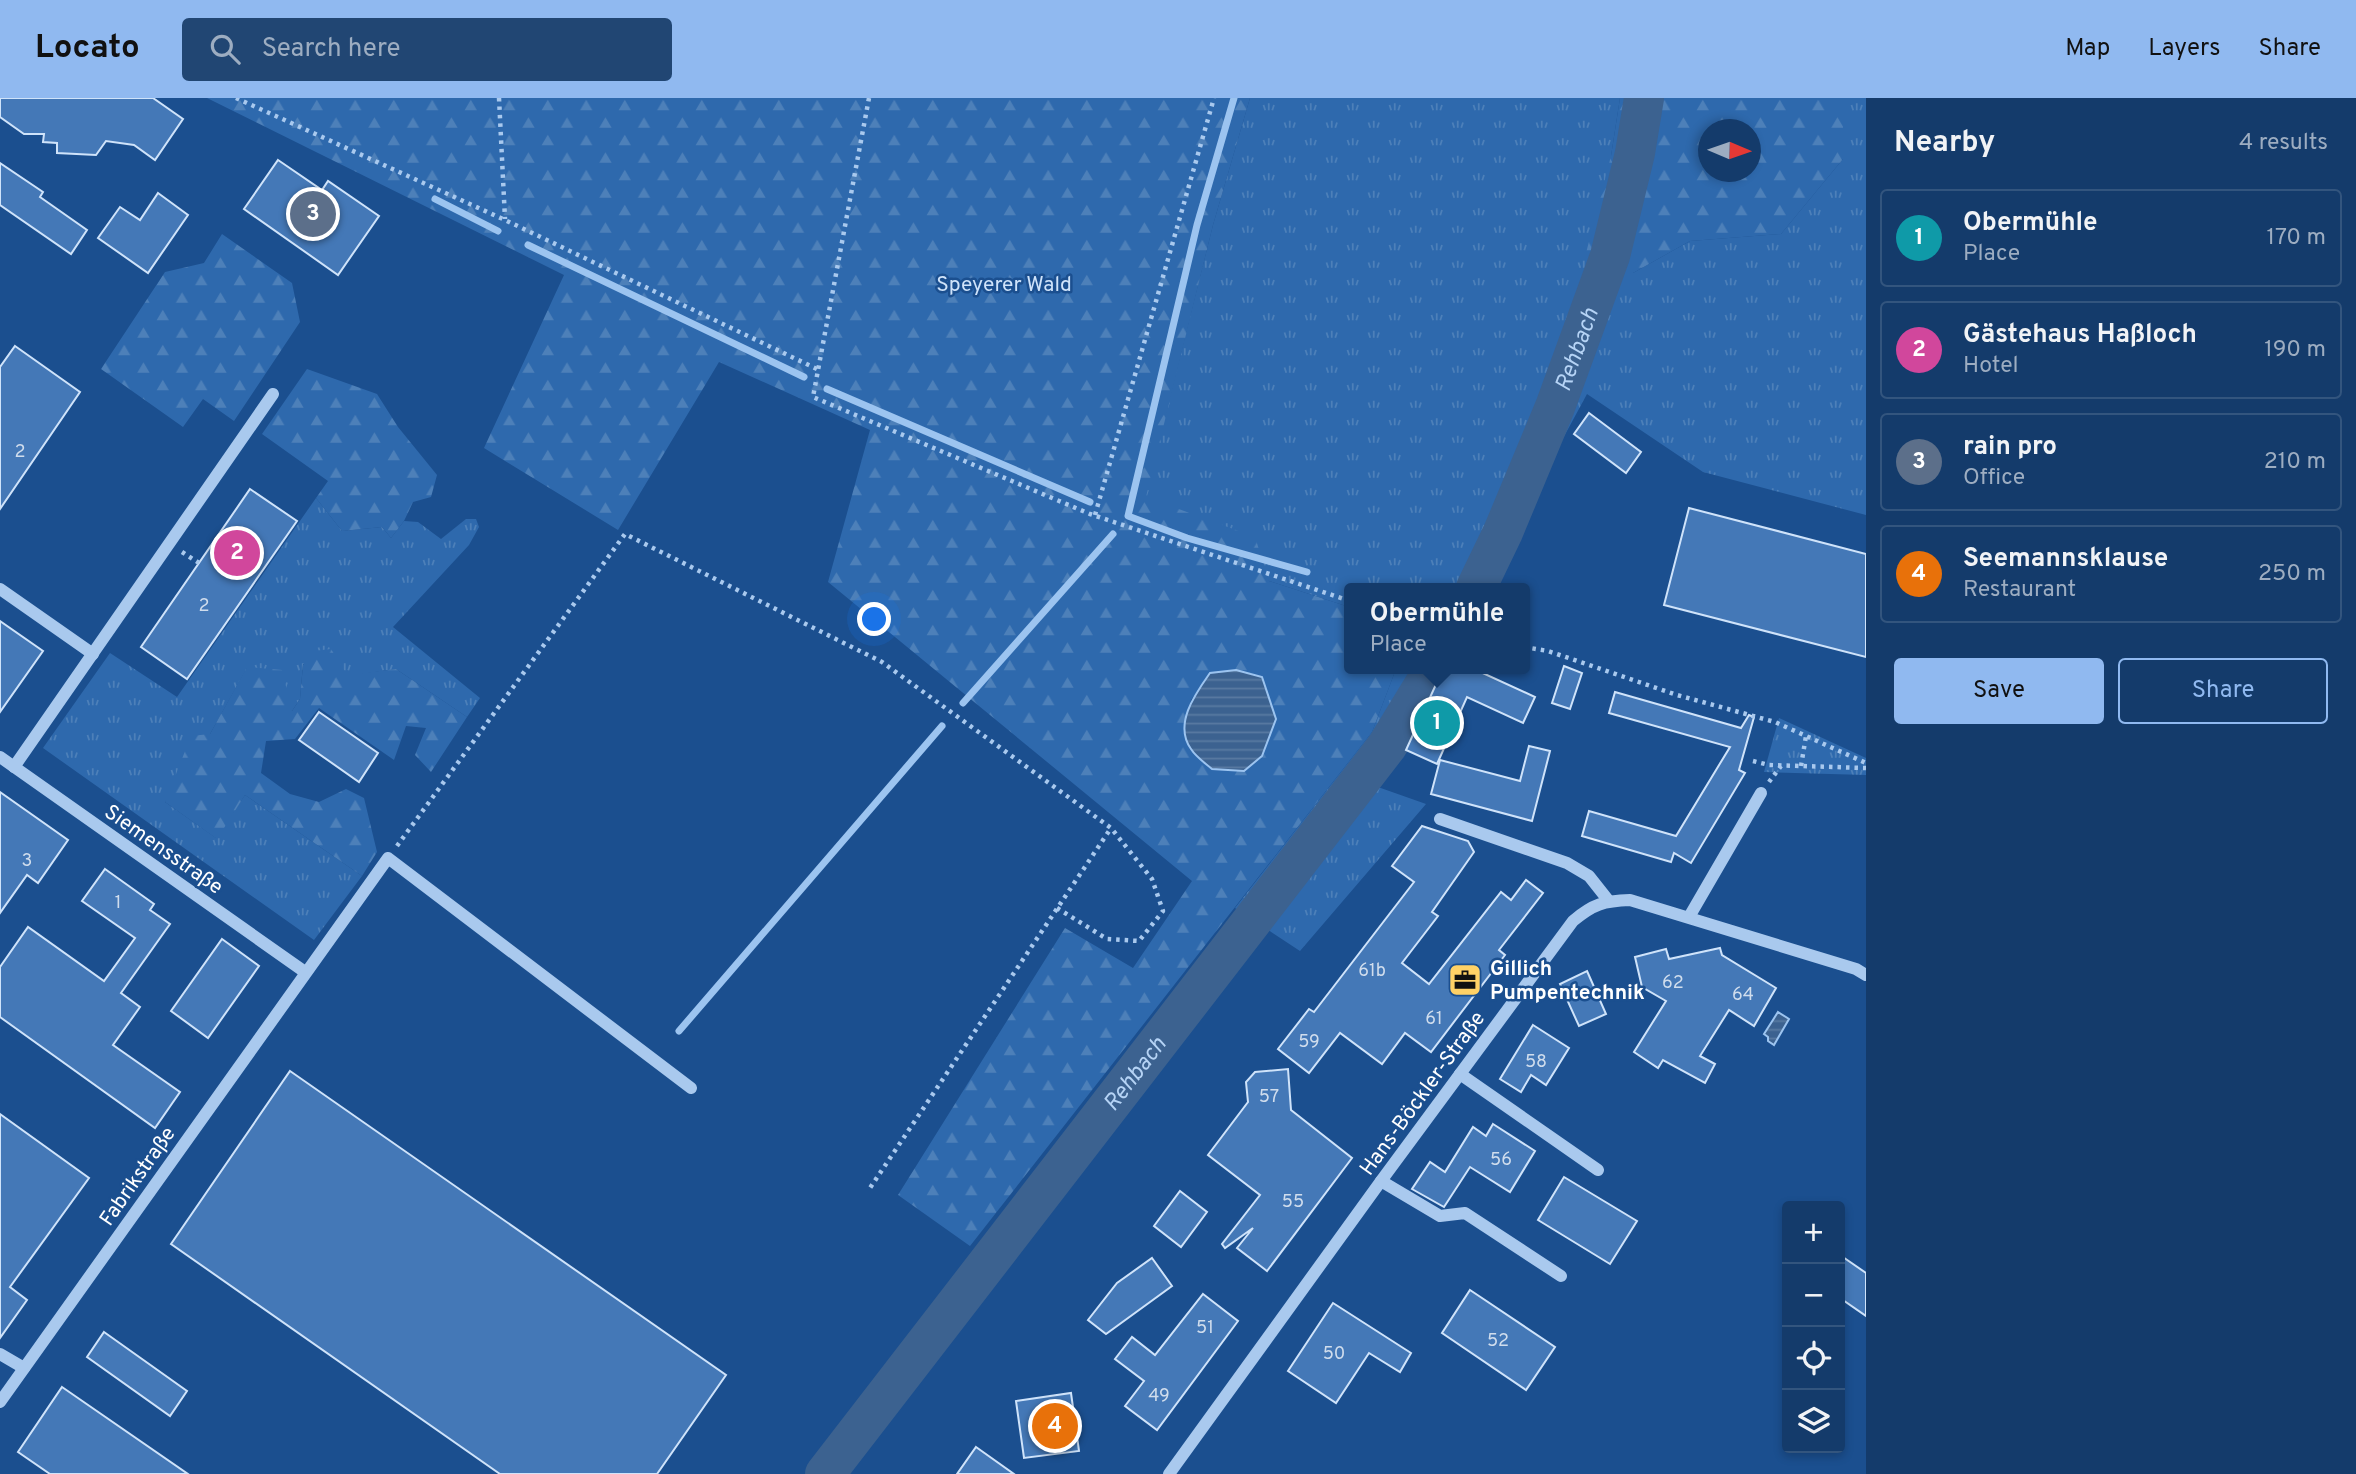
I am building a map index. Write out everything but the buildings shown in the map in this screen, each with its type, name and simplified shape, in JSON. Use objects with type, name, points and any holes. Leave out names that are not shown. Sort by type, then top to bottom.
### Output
[{"type":"street","points":[[15,767],[273,394]]},
{"type":"street","points":[[0,589],[93,654]]},
{"type":"street","name":"Siemensstraße","points":[[0,757],[305,972]]},
{"type":"street","points":[[1689,916],[1761,793]]},
{"type":"street","points":[[1440,819],[1567,863],[1589,876],[1608,901],[1630,900],[1689,916],[1856,969],[1866,975]]},
{"type":"street","points":[[388,858],[691,1088]]},
{"type":"street","name":"Fabrikstraße","points":[[0,1402],[388,858]]},
{"type":"street","name":"Hans-Böckler-Straße","points":[[1169,1474],[1573,920],[1589,907],[1608,901]]},
{"type":"street","points":[[1460,1074],[1598,1170]]},
{"type":"street","points":[[1381,1181],[1440,1216],[1465,1213],[1561,1276]]},
{"type":"street","points":[[0,1353],[24,1368]]},
{"type":"path","points":[[236,98],[505,220],[817,369]]},
{"type":"path","points":[[499,98],[505,220]]},
{"type":"path","points":[[869,98],[813,397],[1095,516],[1344,599]]},
{"type":"path","points":[[1095,516],[1214,98]]},
{"type":"path","points":[[388,858],[625,534],[882,663],[1111,828],[1152,879],[1163,911],[1139,941],[1107,939],[1057,908]]},
{"type":"path","points":[[1530,648],[1548,651],[1677,695],[1775,722],[1866,765]]},
{"type":"path","points":[[1801,766],[1807,736]]},
{"type":"path","points":[[1753,761],[1769,765],[1866,765]]},
{"type":"path","points":[[870,1188],[1111,828]]},
{"type":"green space","name":"Speyerer Wald","points":[[207,98],[1250,98],[1213,225],[1146,497],[1255,537],[1269,581],[1344,605],[1344,674],[1394,674],[1372,732],[970,1246],[898,1195],[1065,928],[1133,968],[1192,881],[828,582],[870,430],[719,362],[618,530],[484,448],[564,275]],"holes":[[[1210,673],[1244,771],[1212,769],[1190,749],[1184,731],[1191,700]]]},
{"type":"green space","points":[[1250,98],[1620,98],[1611,156],[1633,273],[1690,241],[1781,234],[1843,159],[1843,98],[1866,98],[1866,515],[1703,472],[1587,394],[1485,583],[1344,583],[1344,605],[1269,581],[1145,497],[1213,225]]},
{"type":"green space","points":[[1620,98],[1843,98],[1843,159],[1781,234],[1690,241],[1633,273],[1585,257],[1611,156]]},
{"type":"green space","points":[[222,234],[292,283],[300,322],[234,421],[203,399],[183,427],[101,369],[165,272],[204,263]]},
{"type":"green space","points":[[307,369],[377,394],[398,427],[437,475],[431,497],[413,502],[404,521],[391,538],[382,527],[342,531],[316,498],[328,481],[262,434]]},
{"type":"green space","points":[[316,498],[342,531],[382,527],[391,538],[404,521],[418,522],[441,539],[466,519],[476,519],[479,527],[469,545],[393,627],[480,698],[467,717],[396,669],[347,676],[303,664],[300,699],[292,711],[247,668],[210,734],[165,802],[216,838],[245,795],[362,876],[314,940],[43,748],[110,653],[177,697]]},
{"type":"green space","points":[[331,649],[347,675],[396,669],[467,717],[431,772],[415,755],[426,728],[406,726],[394,760],[319,708],[295,739],[266,741],[261,773],[290,794],[319,802],[346,789],[364,798],[377,852],[362,876],[245,795],[217,839],[165,802],[191,736],[210,734],[247,667],[282,670],[292,711],[300,699],[303,665],[313,651]]},
{"type":"green space","points":[[1394,674],[1435,674],[1375,786],[1426,804],[1300,951],[1235,908],[1372,732]]},
{"type":"green space","points":[[1779,718],[1866,758],[1866,775],[1764,772]]},
{"type":"shaded area","points":[[1236,670],[1262,677],[1276,719],[1262,756],[1244,771],[1212,769],[1191,749],[1184,729],[1185,719],[1193,699],[1210,673]]},
{"type":"shaded area","points":[[1778,1012],[1789,1019],[1774,1045],[1764,1034]]},
{"type":"waterway","points":[[1234,98],[1197,225],[1128,516],[1187,538],[1307,572]]},
{"type":"waterway","name":"Rehbach","points":[[1478,583],[1503,532],[1555,407],[1610,256],[1635,153],[1644,98]]},
{"type":"waterway","points":[[435,199],[498,231]]},
{"type":"waterway","points":[[528,245],[804,377]]},
{"type":"waterway","points":[[827,389],[1090,502]]},
{"type":"waterway","points":[[963,703],[1113,534]]},
{"type":"waterway","name":"Rehbach","points":[[825,1474],[1387,746],[1431,674]]},
{"type":"waterway","points":[[679,1031],[942,726]]},
{"type":"place","name":"rain pro","points":[[313,214]]},
{"type":"place","name":"Gästehaus Haßloch","points":[[237,553]]},
{"type":"place","name":"Obermühle","points":[[1437,723]]},
{"type":"place","name":"Gillich Pumpentechnik","points":[[1465,980]]},
{"type":"place","name":"Seemannsklause","points":[[1055,1426]]}]
